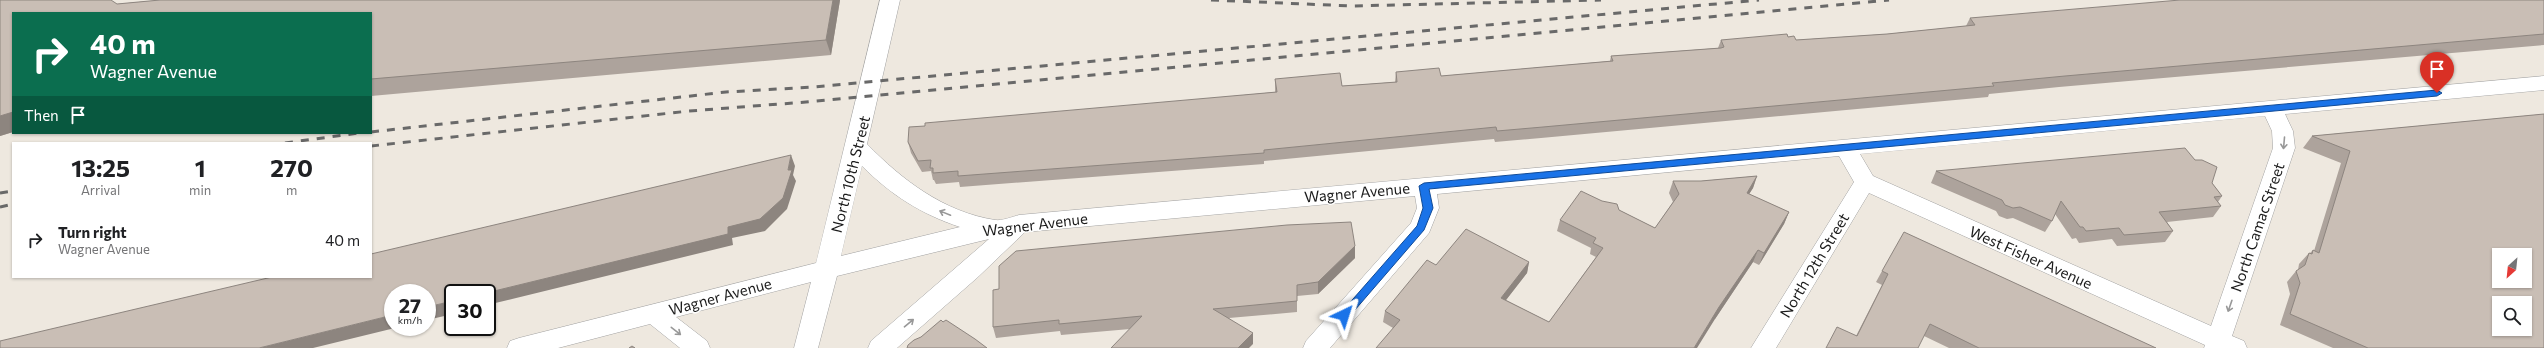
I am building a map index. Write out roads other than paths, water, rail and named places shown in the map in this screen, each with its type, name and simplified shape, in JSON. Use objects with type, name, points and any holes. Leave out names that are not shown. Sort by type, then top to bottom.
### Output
[{"type":"street","name":"North 10th Street","points":[[806,348],[827,268],[855,145],[866,108],[890,0]]},
{"type":"street","name":"Wagner Avenue","points":[[519,348],[827,268],[995,228],[1019,224],[2544,84]]},
{"type":"street","name":"North Camac Street","points":[[2223,346],[2284,148],[2285,137],[2280,122],[2270,108]]},
{"type":"street","points":[[855,145],[879,171],[912,198],[949,215],[995,228]]},
{"type":"street","points":[[1845,148],[1865,182]]},
{"type":"street","name":"West Fisher Avenue","points":[[1865,182],[2223,346]]},
{"type":"street","name":"North 12th Street","points":[[1763,348],[1865,182]]},
{"type":"street","points":[[1315,348],[1421,227],[1428,208],[1424,186]]},
{"type":"street","points":[[880,348],[970,271],[1019,224]]},
{"type":"street","points":[[654,314],[698,348]]},
{"type":"railway","points":[[1211,0],[1353,6],[1601,0]]},
{"type":"railway","points":[[372,132],[726,92],[813,87],[1759,0]]},
{"type":"railway","points":[[372,146],[689,111],[806,102],[1889,0]]},
{"type":"railway","points":[[292,142],[352,134]]},
{"type":"railway","points":[[0,193],[12,191]]},
{"type":"railway","points":[[0,207],[12,204]]}]
